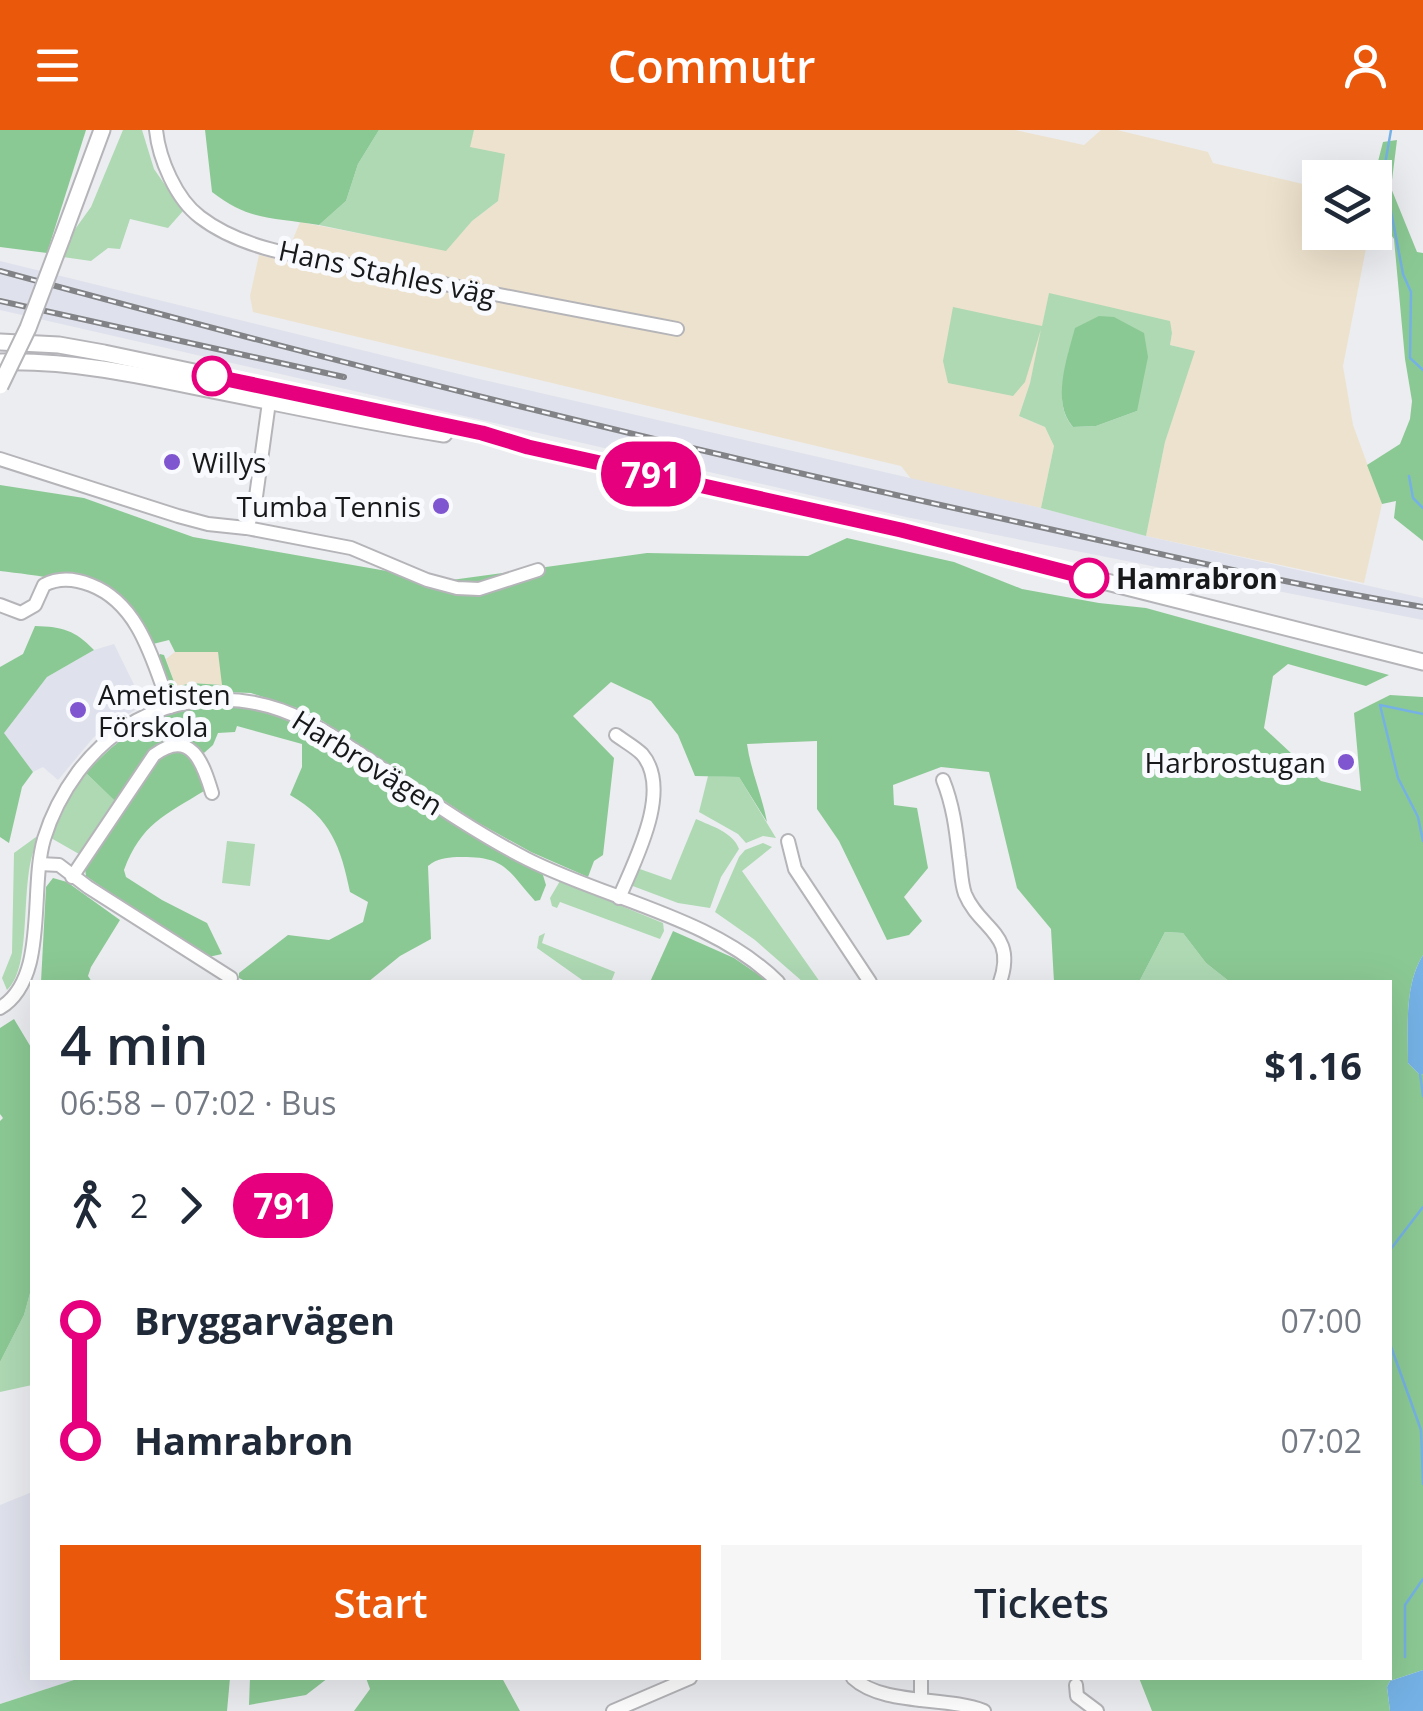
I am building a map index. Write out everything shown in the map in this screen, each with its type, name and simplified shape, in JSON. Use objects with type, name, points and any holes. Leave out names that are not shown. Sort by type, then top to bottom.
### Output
[{"type":"main road","points":[[0,386],[28,328],[91,130]]},
{"type":"main road","points":[[0,373],[102,130]]},
{"type":"main road","points":[[2,341],[104,352],[374,423],[528,447],[901,530],[1423,662]]},
{"type":"main road","points":[[0,362],[106,368],[270,395]]},
{"type":"street","name":"Hans Stahles väg","points":[[156,130],[160,152],[190,208],[231,236],[282,251],[553,308],[677,329]]},
{"type":"street","points":[[247,528],[254,511],[270,395]]},
{"type":"street","points":[[0,459],[208,524],[351,548],[427,580],[458,588],[479,589],[538,570]]},
{"type":"street","points":[[2,609],[21,613],[35,605],[44,584],[56,580],[84,582],[107,592],[123,604],[135,622],[170,707]]},
{"type":"street","name":"Harbrovägen","points":[[7,1004],[23,987],[30,963],[44,838],[60,800],[86,761],[122,729],[170,707],[224,698],[287,711],[327,731],[496,842],[555,872],[717,940],[775,980]]},
{"type":"street","points":[[616,736],[641,753],[654,788],[646,830],[619,898]]},
{"type":"street","points":[[72,877],[154,755],[162,750],[178,746],[196,754],[203,761],[212,793]]},
{"type":"street","points":[[943,780],[953,805],[964,892],[996,931],[1003,946],[1005,962],[1000,980]]},
{"type":"street","points":[[788,841],[795,869],[869,980]]},
{"type":"street","points":[[40,864],[59,865],[231,978]]},
{"type":"street","points":[[613,1711],[685,1680]]},
{"type":"street","points":[[855,1680],[862,1686],[921,1700],[965,1704],[984,1711]]},
{"type":"street","points":[[921,1680],[921,1700]]},
{"type":"street","points":[[1076,1685],[1077,1696],[1097,1711]]},
{"type":"shaded area","points":[[474,130],[1015,130],[1084,145],[1101,130],[1117,130],[1208,152],[1213,163],[1302,184],[1302,250],[1366,250],[1343,366],[1353,425],[1382,504],[1364,583],[1146,536],[1165,442],[1194,351],[1170,345],[1169,321],[1049,294],[1019,416],[1045,427],[1054,446],[1041,508],[912,480],[901,466],[253,312],[250,296],[259,255],[284,261],[300,222],[446,250],[472,221],[498,201],[469,147]]},
{"type":"shaded area","points":[[0,261],[475,378],[1423,598],[1423,620],[906,517],[0,310]]},
{"type":"shaded area","name":"Ametisten Förskola","points":[[114,644],[144,705],[93,738],[58,780],[43,767],[33,772],[3,733],[47,677],[94,650]]},
{"type":"shaded area","points":[[175,652],[218,652],[223,685],[191,683],[176,687],[166,659]]},
{"type":"shaded area","points":[[30,1493],[30,1680],[74,1680],[0,1704],[0,1505]]},
{"type":"green space","points":[[0,130],[86,130],[47,253],[0,247]]},
{"type":"green space","points":[[123,130],[142,130],[154,169],[183,211],[168,228],[130,219],[120,249],[108,248],[91,261],[63,257],[73,232],[91,207]]},
{"type":"green space","points":[[205,130],[379,130],[358,164],[346,201],[319,225],[251,214],[212,192]]},
{"type":"green space","points":[[379,130],[474,130],[470,147],[505,154],[498,201],[472,221],[446,251],[319,225],[346,201],[358,164]]},
{"type":"green space","points":[[1397,140],[1392,180],[1392,160],[1378,160],[1383,142]]},
{"type":"green space","points":[[1392,190],[1417,252],[1423,253],[1423,541],[1394,518],[1396,501],[1382,504],[1367,465],[1400,444],[1410,419],[1412,401]]},
{"type":"green space","points":[[1049,293],[1170,321],[1170,345],[1195,351],[1165,442],[1146,536],[1041,508],[1054,446],[1045,427],[1019,416],[1041,329],[1025,382],[1013,396],[948,383],[943,361],[953,307],[1042,326]],"holes":[[[1069,350],[1137,411],[1096,426],[1073,427],[1062,401]]]},
{"type":"green space","points":[[1099,316],[1114,317],[1144,333],[1148,357],[1137,411],[1096,426],[1073,427],[1063,405],[1065,366],[1075,328]]},
{"type":"green space","points":[[0,485],[84,498],[193,537],[444,581],[647,553],[808,556],[847,538],[954,562],[1022,589],[1146,608],[1389,675],[1366,686],[1288,664],[1273,676],[1264,728],[1321,781],[1361,791],[1354,713],[1390,695],[1423,697],[1423,955],[1410,993],[1408,1063],[1423,1074],[1423,1670],[1390,1681],[1390,1711],[1152,1711],[1140,1680],[1392,1680],[1392,980],[1227,980],[1206,963],[1183,933],[1165,932],[1140,980],[1054,980],[1051,929],[1017,888],[989,772],[941,767],[893,785],[894,805],[917,808],[928,868],[904,897],[922,921],[909,935],[887,940],[839,841],[817,809],[817,741],[747,744],[767,822],[739,777],[695,776],[678,735],[651,701],[611,682],[573,716],[614,758],[603,855],[594,861],[588,877],[475,821],[309,712],[251,693],[181,697],[169,693],[157,658],[160,654],[164,655],[176,687],[191,683],[222,685],[218,652],[175,652],[169,640],[153,644],[141,619],[122,599],[63,580],[0,571]]},
{"type":"green space","points":[[35,626],[68,631],[94,650],[47,677],[4,733],[33,772],[22,787],[9,843],[0,837],[0,667],[23,654]]},
{"type":"green space","points":[[241,704],[266,710],[325,734],[542,872],[546,885],[540,900],[535,901],[510,872],[495,862],[473,857],[442,859],[428,866],[431,939],[400,956],[370,980],[239,978],[239,973],[288,935],[329,940],[363,922],[368,902],[350,892],[332,836],[315,814],[290,795],[302,767],[302,744],[237,726],[235,732],[218,733],[204,753],[173,740],[116,802],[86,773],[120,740],[155,719],[216,705]]},
{"type":"green space","points":[[180,750],[193,758],[204,791],[146,831],[124,870],[126,877],[162,900],[207,923],[222,954],[204,958],[86,876],[85,869],[158,758]]},
{"type":"green space","points":[[86,773],[116,802],[79,854],[51,838]]},
{"type":"green space","points":[[708,776],[739,777],[776,838],[763,836],[746,843],[738,834],[699,812]]},
{"type":"green space","points":[[696,819],[727,834],[739,849],[721,877],[710,908],[678,903],[630,885],[637,868],[671,880]]},
{"type":"green space","points":[[36,837],[39,839],[29,873],[21,961],[7,990],[2,978],[12,953],[14,853]]},
{"type":"green space","points":[[227,841],[255,844],[250,886],[222,883]]},
{"type":"green space","points":[[763,843],[772,847],[742,871],[819,980],[801,980],[715,912],[745,850]]},
{"type":"green space","points":[[53,878],[67,882],[120,920],[91,967],[91,980],[41,980],[46,887]]},
{"type":"green space","points":[[560,881],[663,923],[660,939],[560,902],[557,908],[552,906],[550,898]]},
{"type":"green space","points":[[673,931],[734,958],[766,980],[651,980]]},
{"type":"green space","points":[[1165,932],[1183,933],[1206,963],[1227,980],[1140,980]]},
{"type":"green space","points":[[545,933],[542,943],[615,972],[612,980],[582,980],[537,948],[539,936]]},
{"type":"green space","points":[[14,1019],[30,1046],[30,1293],[24,1315],[0,1362],[3,1118],[0,1028]]},
{"type":"green space","points":[[30,1293],[30,1385],[0,1392],[0,1362],[24,1315]]},
{"type":"green space","points":[[74,1680],[230,1680],[227,1711],[0,1711],[0,1704]]},
{"type":"green space","points":[[250,1680],[325,1680],[306,1695],[249,1705]]},
{"type":"green space","points":[[367,1680],[503,1680],[520,1711],[354,1711],[370,1689]]},
{"type":"water","points":[[1423,955],[1420,1075],[1408,1063],[1408,1022],[1410,993]]},
{"type":"water","points":[[1423,1670],[1423,1711],[1390,1711],[1390,1681]]},
{"type":"waterway","points":[[1391,130],[1380,193],[1382,202],[1390,206],[1403,274],[1411,292],[1410,358],[1423,370]]},
{"type":"waterway","points":[[1409,476],[1413,498],[1423,508]]},
{"type":"waterway","points":[[1423,714],[1380,705],[1398,778],[1418,817],[1423,841]]},
{"type":"waterway","points":[[1420,1073],[1423,1096]]},
{"type":"waterway","points":[[1392,1247],[1423,1207]]},
{"type":"waterway","points":[[1392,1350],[1421,1430],[1423,1484]]},
{"type":"waterway","points":[[1405,1657],[1405,1605],[1423,1579]]},
{"type":"railway","points":[[0,271],[620,431],[1208,565],[1423,607]]},
{"type":"railway","points":[[0,301],[344,377]]},
{"type":"bus line","name":"791","points":[[212,376],[482,433],[528,447],[901,530],[1089,578]]},
{"type":"place","name":"Willys","points":[[172,462]]},
{"type":"place","name":"Tumba Tennis","points":[[441,506]]},
{"type":"place","name":"Hamrabron","points":[[1089,578]]},
{"type":"place","name":"Ametisten Förskola","points":[[78,710]]},
{"type":"place","name":"Harbrostugan","points":[[1346,762]]}]
